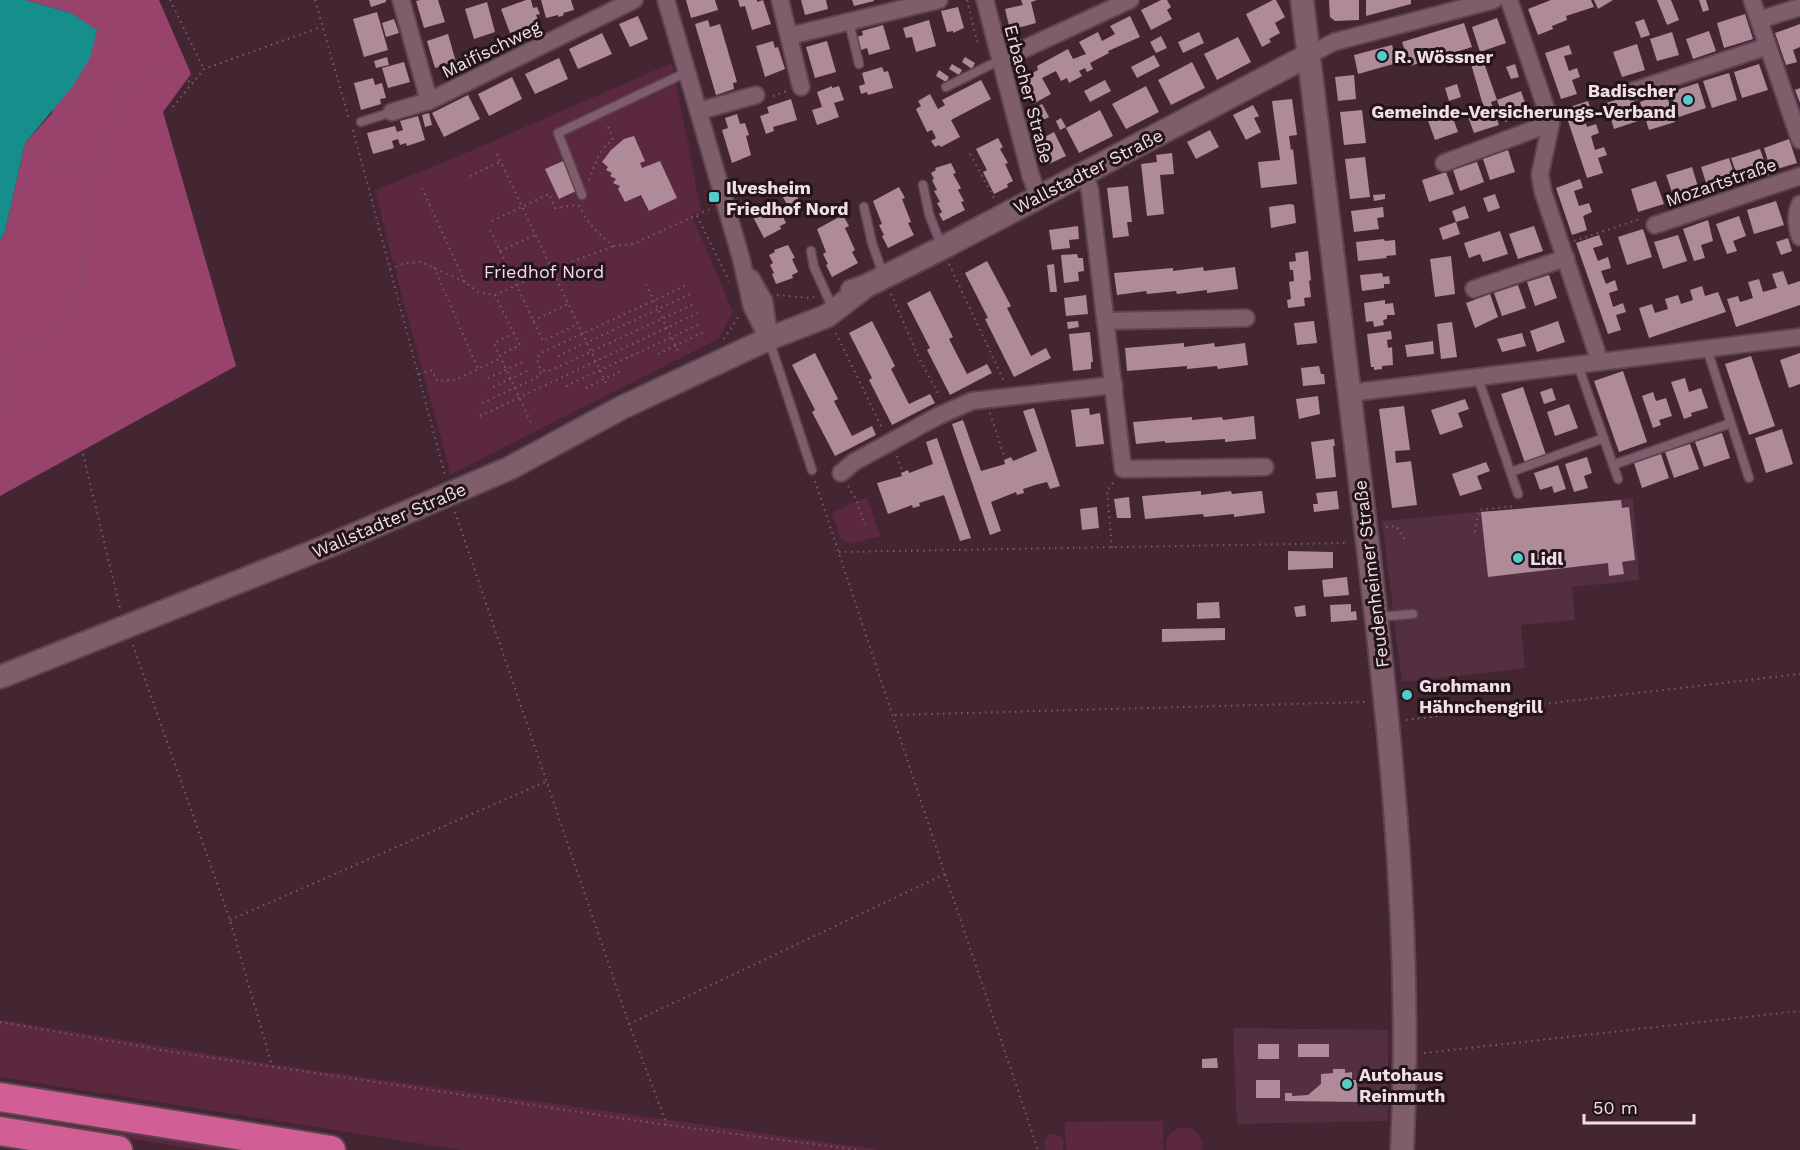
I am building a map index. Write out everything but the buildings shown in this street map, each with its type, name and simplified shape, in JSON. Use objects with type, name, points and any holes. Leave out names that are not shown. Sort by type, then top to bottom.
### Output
[{"type":"highway","points":[[0,1097],[331,1150]]},
{"type":"highway","points":[[0,1131],[118,1150]]},
{"type":"main road","name":"Feudenheimer Straße","points":[[1302,0],[1388,712],[1402,908],[1406,1054],[1402,1150]]},
{"type":"main road","name":"Wallstadter Straße","points":[[768,339],[793,320],[829,300],[876,282],[1309,55]]},
{"type":"main road","name":"Wallstadter Straße","points":[[0,677],[317,551],[448,489],[530,458],[621,408],[768,339],[826,316],[876,282]]},
{"type":"street","name":"Maifischweg","points":[[401,0],[429,101]]},
{"type":"street","name":"Maifischweg","points":[[392,112],[429,101],[634,0]]},
{"type":"street","points":[[666,0],[741,258],[752,307],[768,339]]},
{"type":"street","points":[[780,0],[801,87]]},
{"type":"street","points":[[789,36],[939,0]]},
{"type":"street","name":"Erbacher Straße","points":[[985,0],[1031,177],[1039,197]]},
{"type":"street","points":[[1000,60],[1130,0]]},
{"type":"street","points":[[1309,55],[1334,42],[1494,0]]},
{"type":"street","points":[[1509,0],[1551,123],[1540,174],[1543,192],[1600,362]]},
{"type":"street","points":[[1752,0],[1800,138]]},
{"type":"street","points":[[1759,20],[1800,7]]},
{"type":"street","points":[[1633,91],[1768,46]]},
{"type":"street","points":[[699,111],[756,95]]},
{"type":"street","points":[[1444,163],[1551,123]]},
{"type":"street","points":[[1085,174],[1090,191],[1123,469],[1265,466]]},
{"type":"street","name":"Mozartstraße","points":[[1655,225],[1800,176]]},
{"type":"street","points":[[1800,204],[1796,225],[1800,237]]},
{"type":"street","points":[[1474,289],[1563,252]]},
{"type":"street","points":[[741,258],[764,301],[768,339]]},
{"type":"street","points":[[1106,321],[1246,318]]},
{"type":"street","points":[[1350,393],[1800,337]]},
{"type":"street","points":[[841,473],[854,462],[972,401],[1114,385]]},
{"type":"lane","points":[[849,22],[859,64]]},
{"type":"lane","points":[[946,87],[1000,60]]},
{"type":"lane","points":[[582,195],[558,133],[687,72]]},
{"type":"lane","points":[[361,122],[392,112]]},
{"type":"lane","points":[[923,185],[929,214],[942,248]]},
{"type":"lane","points":[[864,207],[872,243],[876,282]]},
{"type":"lane","points":[[811,251],[814,267],[829,300]]},
{"type":"lane","points":[[768,339],[812,470]]},
{"type":"lane","points":[[1707,349],[1749,478]]},
{"type":"lane","points":[[1578,365],[1618,479]]},
{"type":"lane","points":[[1478,378],[1518,494]]},
{"type":"lane","points":[[1613,465],[1731,423]]},
{"type":"lane","points":[[1511,472],[1604,438]]},
{"type":"lane","points":[[1377,617],[1413,614]]},
{"type":"path","points":[[170,0],[204,69]]},
{"type":"path","points":[[315,0],[419,374],[448,489],[545,782],[629,1024],[667,1125]]},
{"type":"path","points":[[172,107],[204,69],[322,26]]},
{"type":"path","points":[[0,410],[8,387],[9,366],[20,351],[51,335],[62,326],[76,303],[79,293],[87,203],[105,136],[124,95],[138,79],[161,73],[176,73],[191,83]]},
{"type":"path","points":[[756,95],[765,98],[801,87]]},
{"type":"path","points":[[582,195],[598,156],[606,144],[613,140],[602,111]]},
{"type":"path","points":[[497,154],[607,385]]},
{"type":"path","points":[[970,154],[1003,216]]},
{"type":"path","points":[[32,155],[93,178]]},
{"type":"path","points":[[470,176],[501,162]]},
{"type":"path","points":[[422,188],[465,282]]},
{"type":"path","points":[[492,221],[549,194],[555,208],[579,204],[585,218],[595,231],[614,246]]},
{"type":"path","points":[[390,269],[405,263],[421,262],[465,282],[478,291],[495,295],[552,269],[614,246],[633,244],[698,216],[723,202]]},
{"type":"path","points":[[698,216],[734,290]]},
{"type":"path","points":[[1563,252],[1646,218],[1655,225]]},
{"type":"path","points":[[490,230],[543,341],[578,324]]},
{"type":"path","points":[[500,251],[535,235]]},
{"type":"path","points":[[942,248],[1012,396]]},
{"type":"path","points":[[434,267],[478,369]]},
{"type":"path","points":[[876,282],[948,412]]},
{"type":"path","points":[[646,284],[678,351]]},
{"type":"path","points":[[685,285],[541,353],[537,358],[538,365],[542,370],[549,371],[694,304]]},
{"type":"path","points":[[558,356],[690,294]]},
{"type":"path","points":[[419,374],[432,370],[437,381],[455,380],[520,345],[495,295]]},
{"type":"path","points":[[533,321],[568,304]]},
{"type":"path","points":[[721,345],[741,313],[752,307]]},
{"type":"path","points":[[480,416],[698,314]]},
{"type":"path","points":[[566,386],[702,323]]},
{"type":"path","points":[[658,354],[706,331]]},
{"type":"path","points":[[514,333],[494,343],[531,423]]},
{"type":"path","points":[[488,378],[525,361]]},
{"type":"path","points":[[851,361],[860,386],[890,443]]},
{"type":"path","points":[[493,387],[529,370]]},
{"type":"path","points":[[483,403],[538,377],[542,370]]},
{"type":"path","points":[[586,388],[621,371]]},
{"type":"path","points":[[985,399],[1004,456]]},
{"type":"path","points":[[83,454],[126,627],[230,920],[272,1066]]},
{"type":"path","points":[[1112,548],[1107,491],[1123,469]]},
{"type":"path","points":[[812,470],[1038,1150]]},
{"type":"path","points":[[841,473],[856,499],[865,525]]},
{"type":"path","points":[[1475,532],[1479,510],[1516,507]]},
{"type":"path","points":[[839,552],[1350,543],[1366,529],[1396,526],[1405,540]]},
{"type":"path","points":[[894,715],[1388,712],[1800,675]]},
{"type":"path","points":[[230,920],[545,782]]},
{"type":"path","points":[[629,1024],[945,874]]},
{"type":"path","points":[[1406,1054],[1800,1011]]},
{"type":"path","points":[[0,1022],[272,1066],[667,1125],[859,1150]]},
{"type":"shaded area","points":[[25,0],[159,0],[191,74],[163,112],[236,366],[0,496],[0,240],[5,231],[25,143],[52,113],[71,13]]},
{"type":"shaded area","points":[[1633,498],[1639,580],[1572,587],[1575,620],[1521,625],[1525,668],[1402,682],[1382,521]]},
{"type":"shaded area","points":[[1233,1028],[1388,1030],[1388,1121],[1237,1124]]},
{"type":"green space","name":"Friedhof Nord","points":[[672,63],[701,211],[692,216],[733,312],[718,339],[451,474],[396,274],[398,273],[396,261],[393,262],[375,190]]},
{"type":"green space","points":[[867,497],[880,536],[851,544],[841,539],[832,513]]},
{"type":"green space","points":[[0,1020],[277,1065],[881,1150],[461,1150],[0,1077]]},
{"type":"green space","points":[[0,1111],[238,1150],[204,1150],[175,1146],[0,1116]]},
{"type":"green space","points":[[1163,1121],[1163,1150],[1066,1150],[1065,1122]]},
{"type":"green space","points":[[1182,1127],[1198,1134],[1202,1141],[1202,1150],[1167,1150],[1166,1142],[1169,1135]]},
{"type":"green space","points":[[1050,1134],[1063,1140],[1062,1150],[1046,1150],[1044,1140]]},
{"type":"water","points":[[0,0],[25,0],[71,13],[97,30],[90,58],[73,86],[25,143],[5,231],[0,240]]},
{"type":"place","name":"R. Wössner","points":[[1382,56]]},
{"type":"place","name":"Badischer Gemeinde-Versicherungs-Verband","points":[[1688,100]]},
{"type":"place","name":"Ilvesheim Friedhof Nord","points":[[714,197]]},
{"type":"place","name":"Lidl","points":[[1518,558]]},
{"type":"place","name":"Grohmann Hähnchengrill","points":[[1407,695]]},
{"type":"place","name":"Autohaus Reinmuth","points":[[1347,1084]]}]
